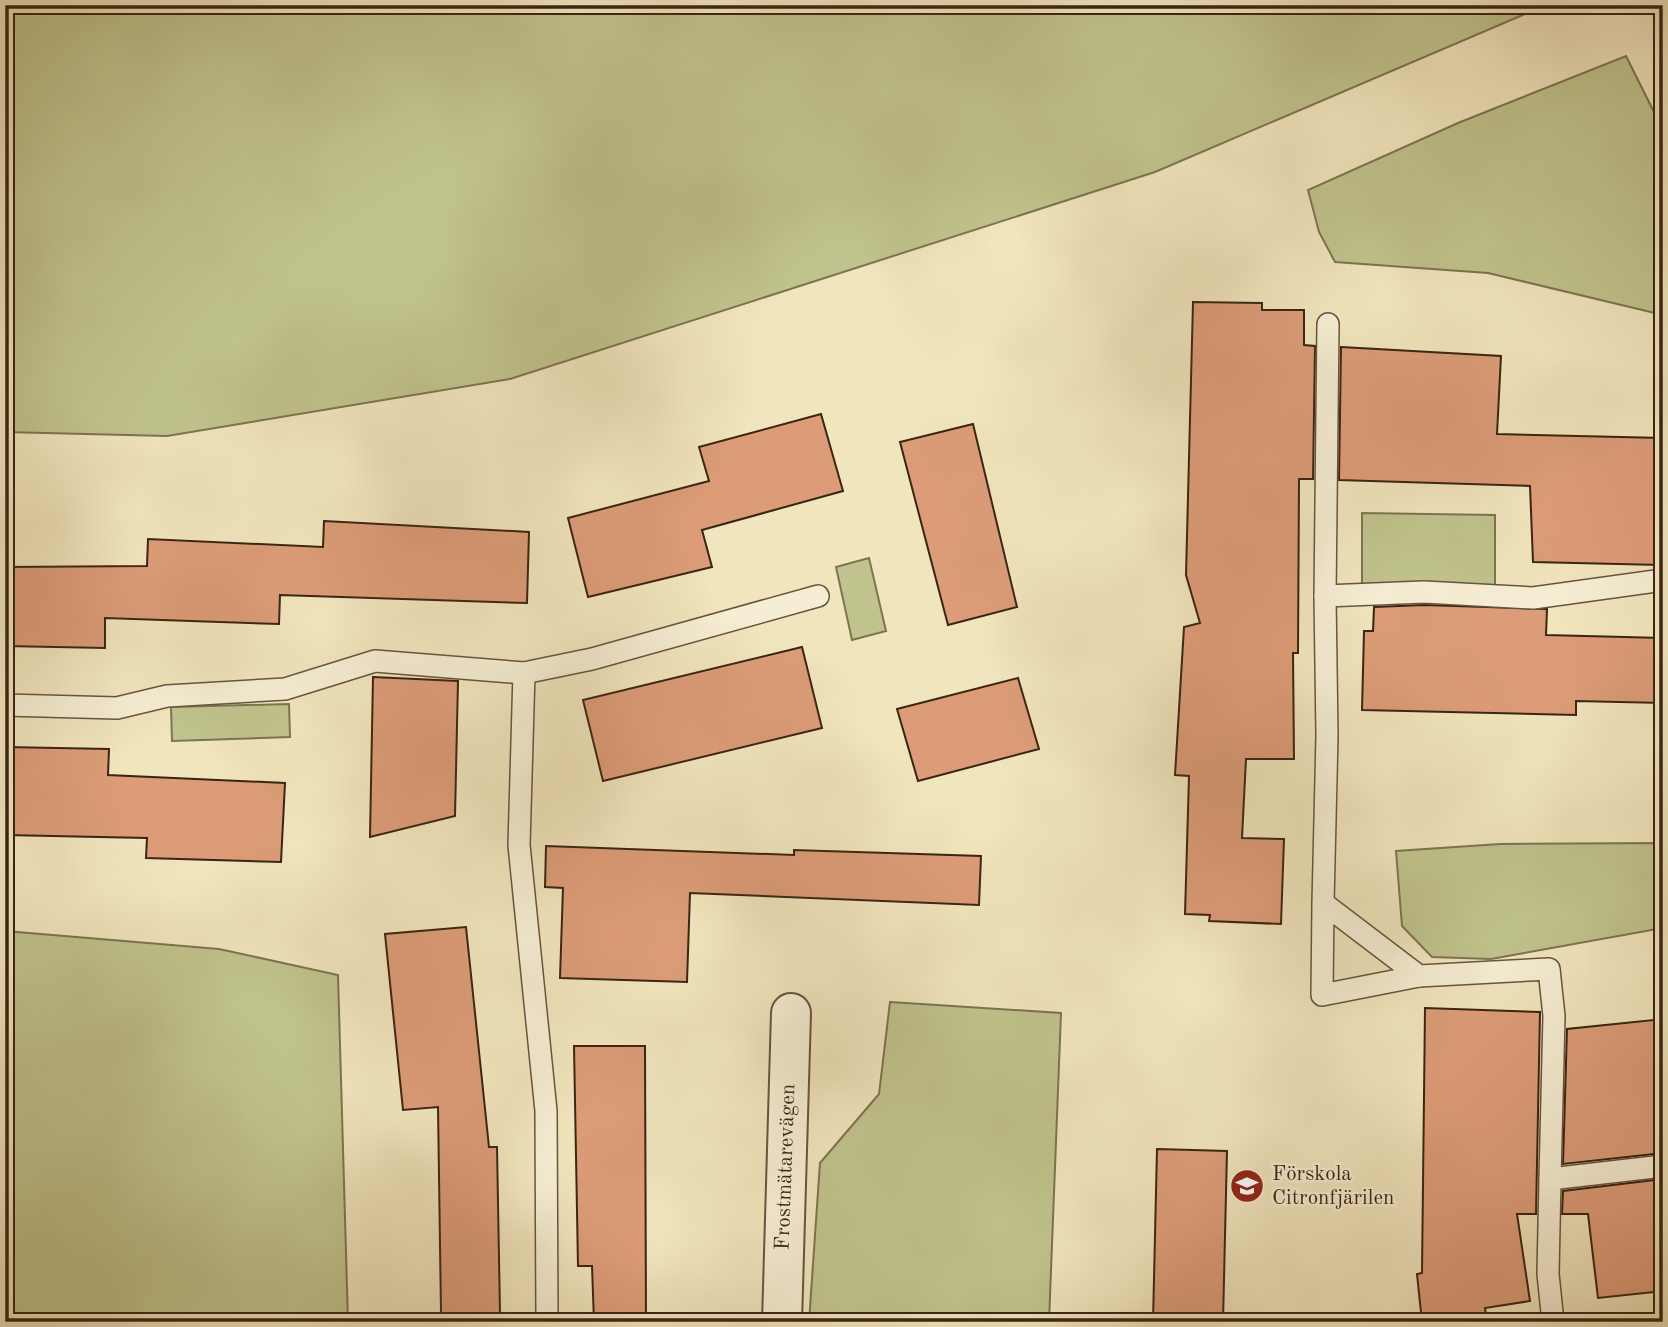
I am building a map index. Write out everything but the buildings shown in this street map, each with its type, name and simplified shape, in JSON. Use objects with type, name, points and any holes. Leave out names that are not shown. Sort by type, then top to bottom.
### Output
[{"type":"street","name":"Frostmätarevägen","points":[[782,1322],[791,1013]]},
{"type":"lane","points":[[1328,324],[1325,596],[1327,736],[1322,995],[1419,976],[1549,969],[1554,1016],[1548,1274],[1553,1322]]},
{"type":"lane","points":[[1325,596],[1424,592],[1532,598],[1663,580]]},
{"type":"lane","points":[[5,705],[117,708],[167,696],[285,689],[375,661],[524,673],[592,659],[818,597]]},
{"type":"lane","points":[[524,673],[519,845],[547,1111],[547,1322]]},
{"type":"lane","points":[[1323,903],[1419,976]]},
{"type":"lane","points":[[1550,1179],[1663,1166]]},
{"type":"green space","points":[[5,5],[1546,5],[1155,172],[510,379],[167,436],[5,432]]},
{"type":"green space","points":[[1626,56],[1663,130],[1663,315],[1488,273],[1335,262],[1319,232],[1308,190],[1458,123]]},
{"type":"green space","points":[[1362,513],[1495,515],[1495,586],[1362,584]]},
{"type":"green space","points":[[869,558],[886,631],[852,640],[836,567]]},
{"type":"green space","points":[[289,704],[290,737],[172,741],[171,707]]},
{"type":"green space","points":[[1663,843],[1663,928],[1491,959],[1432,957],[1402,926],[1396,851],[1500,844]]},
{"type":"green space","points":[[5,931],[219,949],[338,975],[348,1322],[5,1322]]},
{"type":"green space","points":[[890,1002],[1061,1013],[1049,1322],[809,1322],[820,1163],[879,1094]]},
{"type":"place","name":"Förskola Citronfjärilen","points":[[1247,1186]]}]
